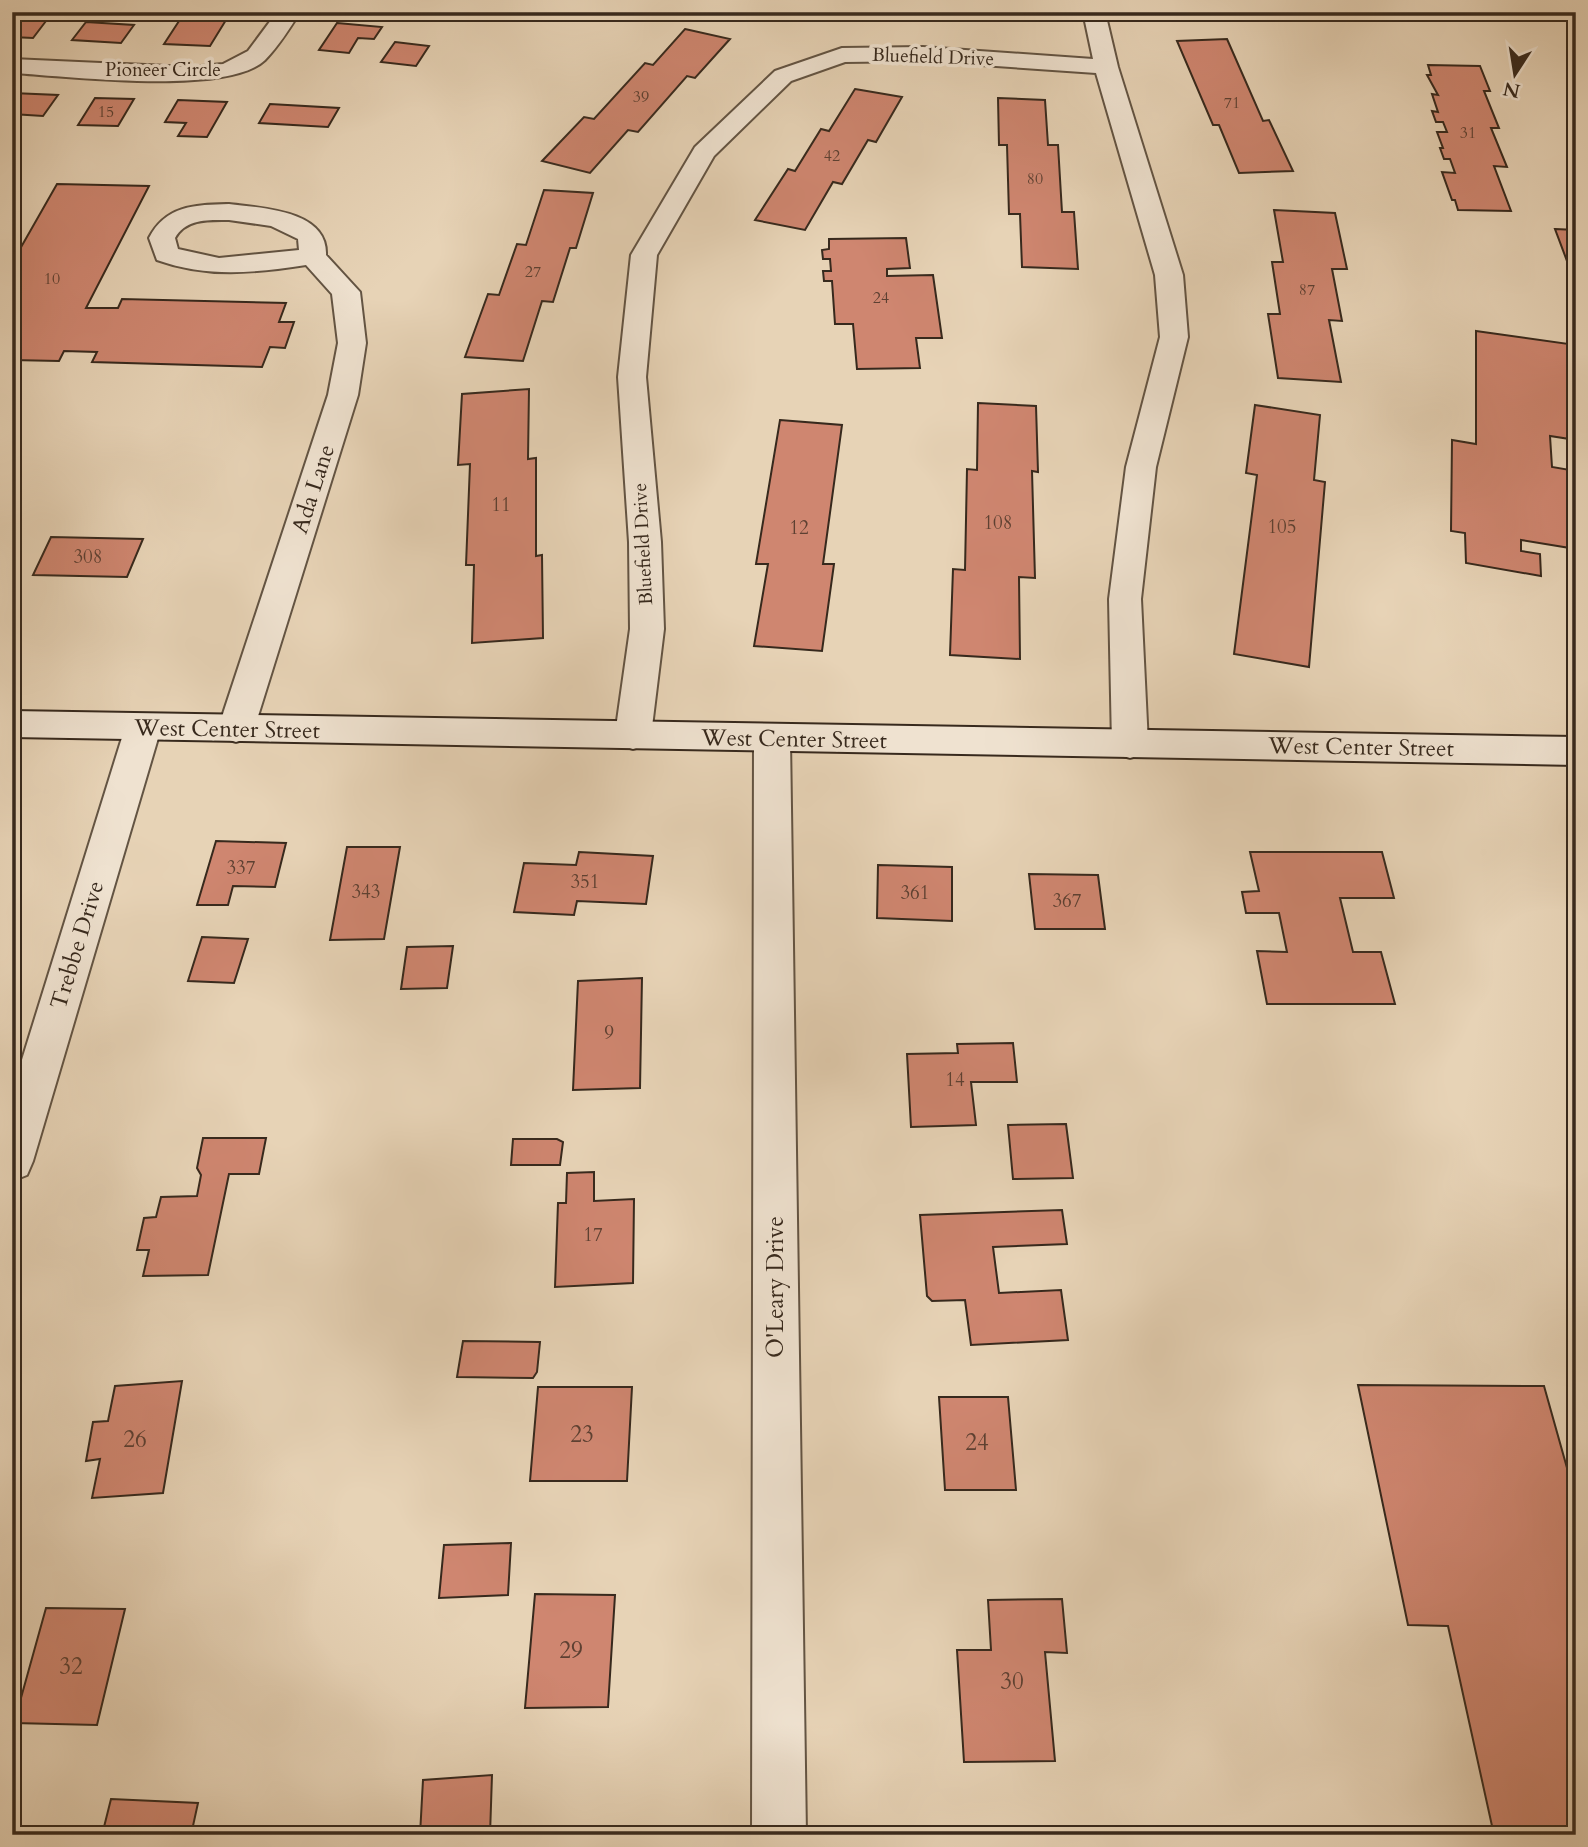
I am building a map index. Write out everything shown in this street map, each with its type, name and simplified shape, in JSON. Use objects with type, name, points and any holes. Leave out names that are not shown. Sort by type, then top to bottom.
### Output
[{"type":"street","name":"Pioneer Circle","points":[[12,66],[190,74],[228,71],[256,56],[289,12]]},
{"type":"street","points":[[1094,12],[1106,67],[1169,275],[1174,337],[1141,467],[1125,599],[1130,744]]},
{"type":"street","name":"Bluefield Drive","points":[[633,735],[647,629],[645,542],[632,377],[644,255],[704,152],[783,76],[842,55],[923,54],[1106,67]]},
{"type":"street","name":"Ada Lane","points":[[236,729],[345,382],[352,342],[346,292],[312,256]]},
{"type":"street","name":"West Center Street","points":[[12,724],[1576,751]]},
{"type":"street","name":"Trebbe Drive","points":[[12,1161],[143,728]]},
{"type":"street","name":"O'Leary Drive","points":[[772,739],[779,1835]]},
{"type":"building","points":[[181,18],[226,20],[210,46],[164,44]]},
{"type":"building","points":[[12,19],[46,21],[33,38],[12,37]]},
{"type":"building","points":[[86,22],[134,25],[121,43],[72,40]]},
{"type":"building","points":[[337,23],[382,27],[374,39],[358,38],[349,53],[319,50]]},
{"type":"building","points":[[685,29],[730,39],[695,78],[687,76],[638,132],[628,130],[590,173],[542,161],[584,117],[594,119],[645,63],[653,65]]},
{"type":"building","points":[[1227,39],[1263,121],[1269,120],[1293,171],[1239,173],[1219,125],[1213,125],[1177,41]]},
{"type":"building","points":[[395,42],[429,46],[416,66],[381,62]]},
{"type":"building","points":[[1428,65],[1480,66],[1490,91],[1484,91],[1499,128],[1491,128],[1507,167],[1494,166],[1511,211],[1458,210],[1455,200],[1452,200],[1442,172],[1455,173],[1450,159],[1444,159],[1440,148],[1443,148],[1437,132],[1447,132],[1443,122],[1436,122],[1432,111],[1438,112],[1432,94],[1438,95],[1427,75],[1431,75]]},
{"type":"building","points":[[855,89],[902,97],[876,142],[868,140],[842,184],[833,182],[805,230],[755,220],[788,169],[795,171],[821,129],[829,131]]},
{"type":"building","points":[[12,93],[58,95],[43,116],[12,114]]},
{"type":"building","points":[[95,98],[134,99],[118,126],[78,125]]},
{"type":"building","points":[[998,98],[1045,100],[1048,145],[1058,145],[1062,212],[1074,212],[1078,269],[1022,267],[1020,214],[1009,214],[1007,145],[999,145]]},
{"type":"building","points":[[178,100],[227,102],[207,137],[178,136],[186,123],[165,122]]},
{"type":"building","points":[[270,104],[339,108],[328,127],[259,123]]},
{"type":"building","points":[[57,184],[149,186],[86,308],[118,308],[122,299],[286,303],[279,322],[294,322],[285,348],[270,347],[262,367],[92,362],[97,352],[64,351],[59,361],[12,360],[12,263]]},
{"type":"building","points":[[544,190],[593,193],[576,248],[570,248],[553,302],[542,301],[523,361],[465,357],[488,294],[499,295],[517,244],[526,245]]},
{"type":"building","points":[[1274,210],[1335,213],[1347,269],[1332,269],[1342,321],[1329,320],[1341,382],[1278,378],[1268,314],[1280,314],[1272,262],[1283,262]]},
{"type":"building","points":[[1555,229],[1576,230],[1576,262],[1567,261]]},
{"type":"building","points":[[906,238],[910,268],[887,269],[887,276],[933,275],[942,338],[916,338],[920,368],[857,369],[853,324],[835,324],[832,281],[824,281],[823,271],[831,271],[830,259],[823,259],[822,250],[829,249],[829,239]]},
{"type":"building","points":[[1476,331],[1576,345],[1576,440],[1550,436],[1552,467],[1576,471],[1576,549],[1521,540],[1521,551],[1540,554],[1541,576],[1466,563],[1465,533],[1451,531],[1452,440],[1476,444]]},
{"type":"building","points":[[529,389],[528,459],[536,458],[536,556],[542,555],[543,638],[472,643],[474,565],[466,565],[470,464],[458,465],[462,394]]},
{"type":"building","points":[[978,403],[1036,406],[1038,472],[1032,471],[1035,578],[1019,577],[1020,659],[950,655],[953,569],[965,570],[967,469],[977,470]]},
{"type":"building","points":[[1255,405],[1320,415],[1314,480],[1325,482],[1309,667],[1234,654],[1257,475],[1246,473]]},
{"type":"building","points":[[780,420],[842,425],[823,564],[834,564],[822,651],[754,646],[768,564],[756,564]]},
{"type":"building","points":[[51,537],[143,539],[127,577],[33,575]]},
{"type":"building","points":[[216,841],[286,843],[275,887],[233,886],[228,905],[197,905]]},
{"type":"building","points":[[347,847],[400,847],[384,939],[330,940]]},
{"type":"building","points":[[579,852],[653,856],[646,904],[577,901],[574,915],[514,912],[524,863],[576,865]]},
{"type":"building","points":[[1250,852],[1382,852],[1394,898],[1340,898],[1353,952],[1381,952],[1395,1004],[1267,1004],[1257,951],[1287,952],[1279,913],[1246,913],[1242,892],[1259,891]]},
{"type":"building","points":[[878,865],[952,867],[952,921],[877,918]]},
{"type":"building","points":[[1029,874],[1098,875],[1105,929],[1035,929]]},
{"type":"building","points":[[202,937],[248,939],[234,983],[188,981]]},
{"type":"building","points":[[453,946],[447,988],[401,989],[407,947]]},
{"type":"building","points":[[642,978],[640,1088],[573,1090],[578,981]]},
{"type":"building","points":[[1013,1043],[1017,1082],[971,1082],[976,1125],[911,1127],[907,1054],[958,1053],[957,1044]]},
{"type":"building","points":[[1066,1124],[1073,1178],[1013,1179],[1008,1125]]},
{"type":"building","points":[[203,1138],[266,1138],[259,1174],[229,1174],[208,1275],[143,1276],[149,1250],[137,1250],[144,1218],[156,1217],[161,1197],[197,1196],[201,1175],[197,1168]]},
{"type":"building","points":[[513,1139],[557,1139],[563,1142],[560,1165],[511,1165]]},
{"type":"building","points":[[594,1172],[594,1201],[634,1199],[633,1283],[555,1287],[558,1203],[566,1203],[567,1173]]},
{"type":"building","points":[[1062,1210],[1067,1244],[993,1247],[999,1293],[1061,1290],[1068,1340],[971,1345],[965,1300],[932,1301],[927,1296],[920,1215]]},
{"type":"building","points":[[463,1341],[540,1342],[537,1372],[533,1378],[457,1377]]},
{"type":"building","points":[[182,1381],[163,1493],[92,1498],[100,1459],[86,1461],[93,1422],[108,1421],[115,1386]]},
{"type":"building","points":[[1358,1385],[1544,1386],[1576,1500],[1576,1835],[1494,1835],[1448,1626],[1408,1625]]},
{"type":"building","points":[[538,1387],[632,1387],[627,1481],[530,1481]]},
{"type":"building","points":[[939,1397],[1008,1397],[1016,1490],[945,1490]]},
{"type":"building","points":[[511,1543],[508,1595],[439,1598],[444,1545]]},
{"type":"building","points":[[535,1594],[615,1595],[608,1707],[525,1708]]},
{"type":"building","points":[[1062,1599],[1067,1653],[1045,1652],[1055,1761],[964,1762],[957,1650],[991,1650],[988,1600]]},
{"type":"building","points":[[46,1608],[125,1609],[97,1725],[14,1723]]},
{"type":"building","points":[[492,1775],[490,1835],[420,1835],[423,1780]]},
{"type":"building","points":[[111,1799],[198,1803],[191,1835],[102,1835]]}]
